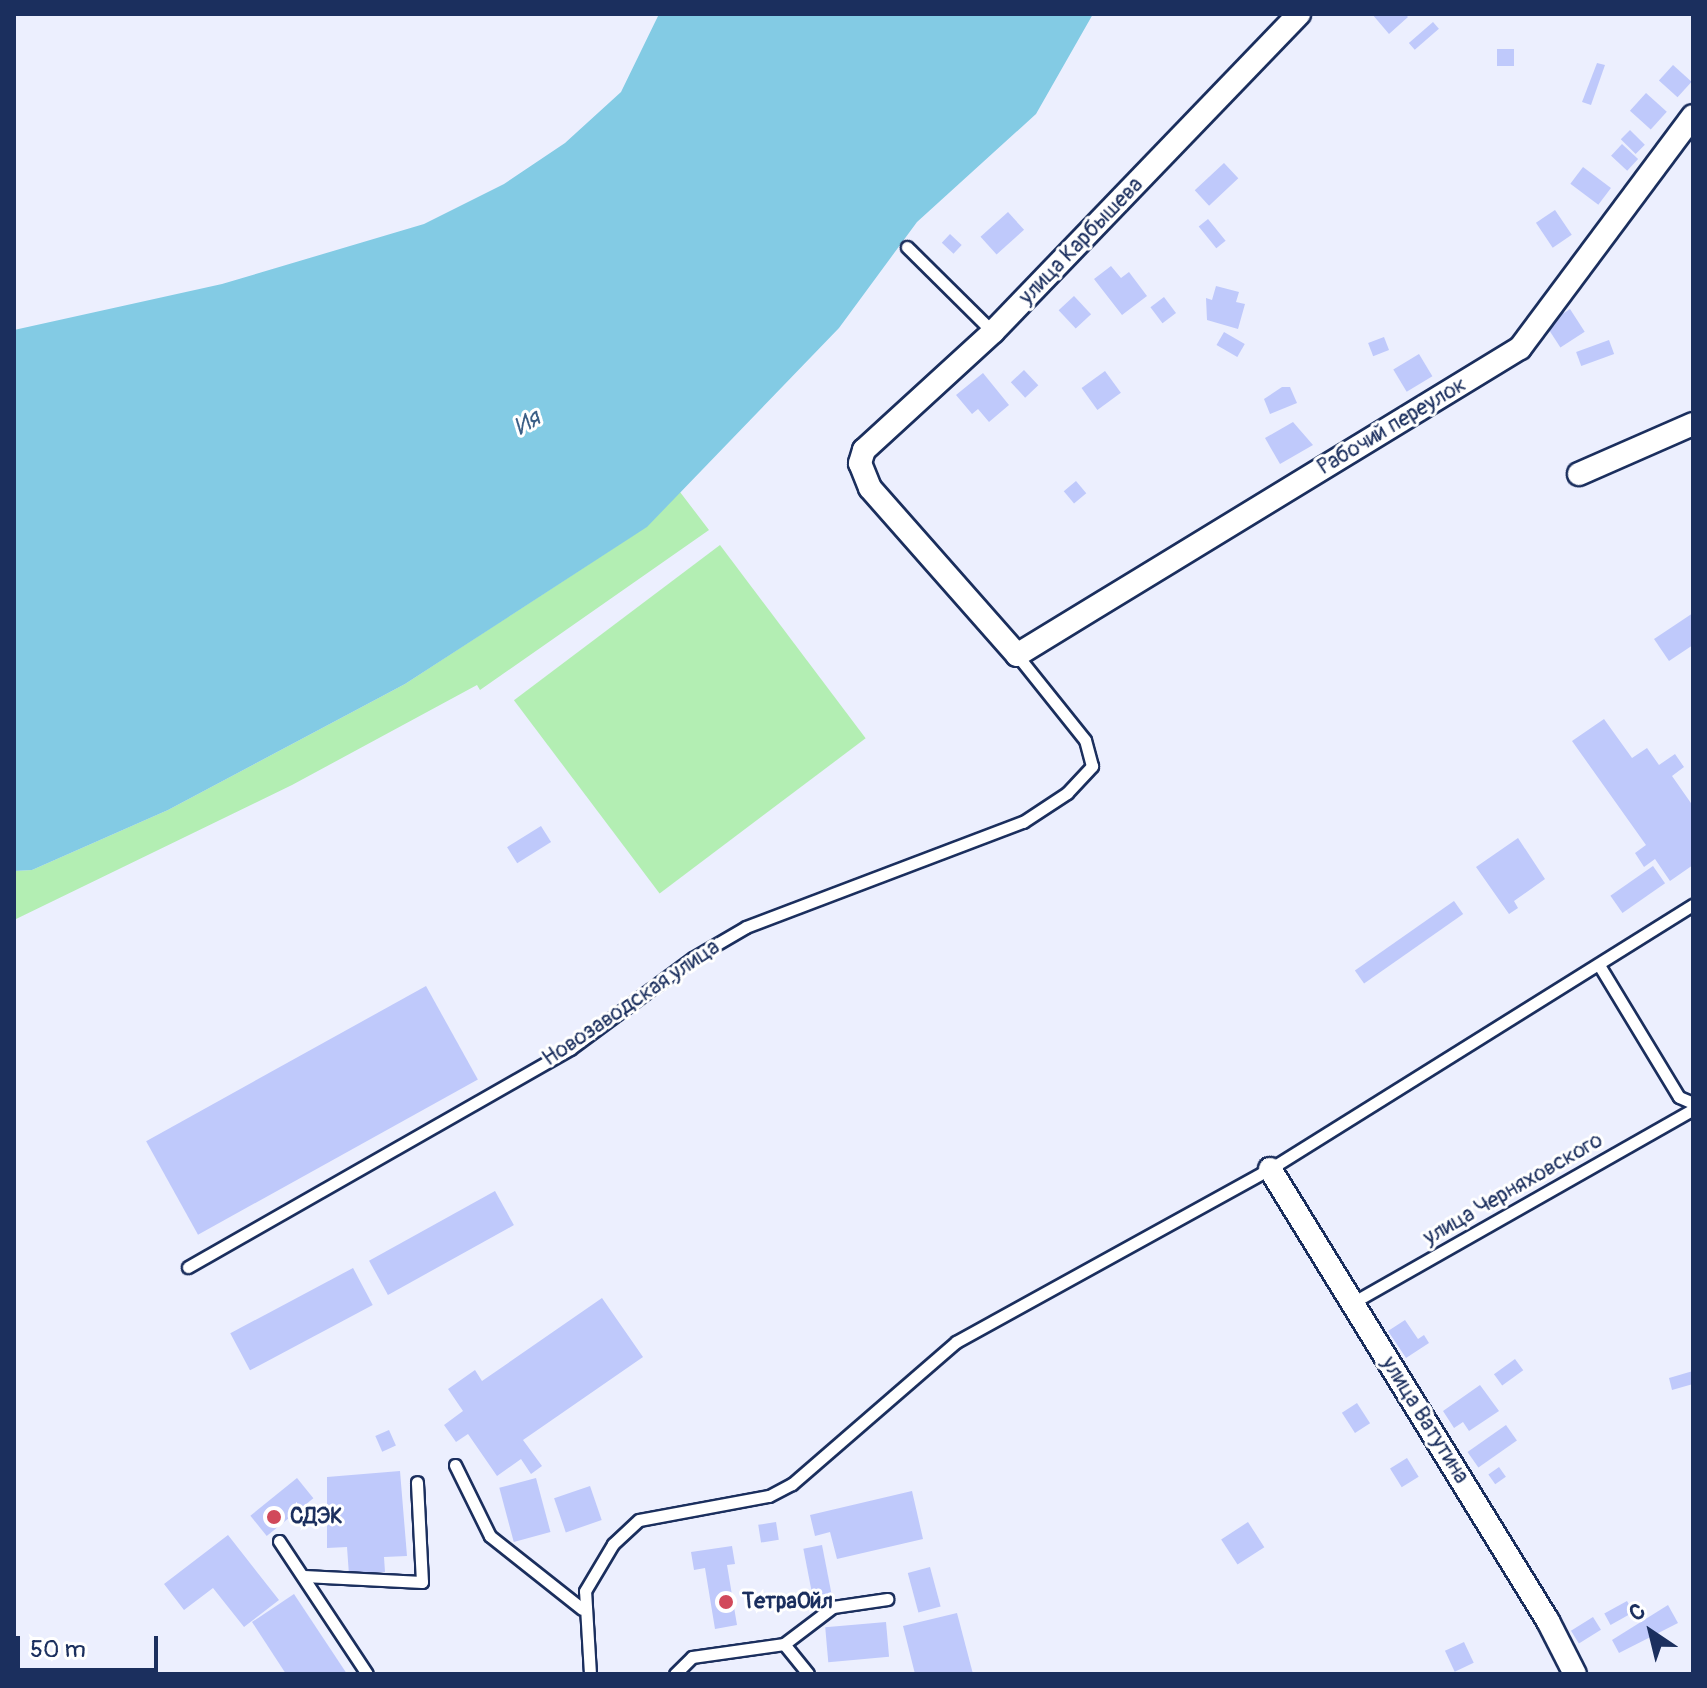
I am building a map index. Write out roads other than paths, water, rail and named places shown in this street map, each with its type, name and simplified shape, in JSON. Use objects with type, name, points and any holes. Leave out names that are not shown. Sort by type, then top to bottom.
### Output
[{"type":"street","name":"улица Карбышева","points":[[1017,655],[870,488],[860,463],[864,450],[993,332],[1299,14]]},
{"type":"street","name":"Рабочий переулок","points":[[1017,655],[1520,348],[1693,116]]},
{"type":"street","points":[[1579,474],[1693,424]]},
{"type":"street","name":"улица Ватутина","points":[[1270,1169],[1548,1621],[1575,1674]]},
{"type":"lane","points":[[907,247],[993,332]]},
{"type":"lane","name":"Новозаводская улица","points":[[188,1267],[570,1049],[693,958],[746,927],[1023,822],[1067,793],[1092,766],[1085,740],[1017,655]]},
{"type":"lane","points":[[590,1674],[582,1609],[596,1568],[639,1520],[769,1496],[792,1484],[956,1342],[1270,1169],[1693,905]]},
{"type":"lane","points":[[1599,965],[1679,1097],[1693,1106]]},
{"type":"lane","name":"улица Черняховского","points":[[1352,1303],[1693,1106]]},
{"type":"lane","points":[[455,1465],[490,1536],[582,1609]]},
{"type":"lane","points":[[304,1576],[422,1582],[417,1482]]},
{"type":"lane","points":[[279,1541],[367,1674]]},
{"type":"lane","points":[[675,1674],[692,1657],[784,1644],[833,1607],[887,1599]]},
{"type":"lane","points":[[784,1644],[808,1674]]},
{"type":"water","name":"Ия","points":[[659,14],[1093,14],[1036,114],[917,222],[839,328],[647,527],[405,684],[168,810],[32,870],[14,871],[14,330],[222,284],[424,224],[504,184],[565,143],[621,92]]},
{"type":"place","name":"СДЭК","points":[[274,1517]]},
{"type":"place","name":"ТетраОйл","points":[[726,1602]]}]
